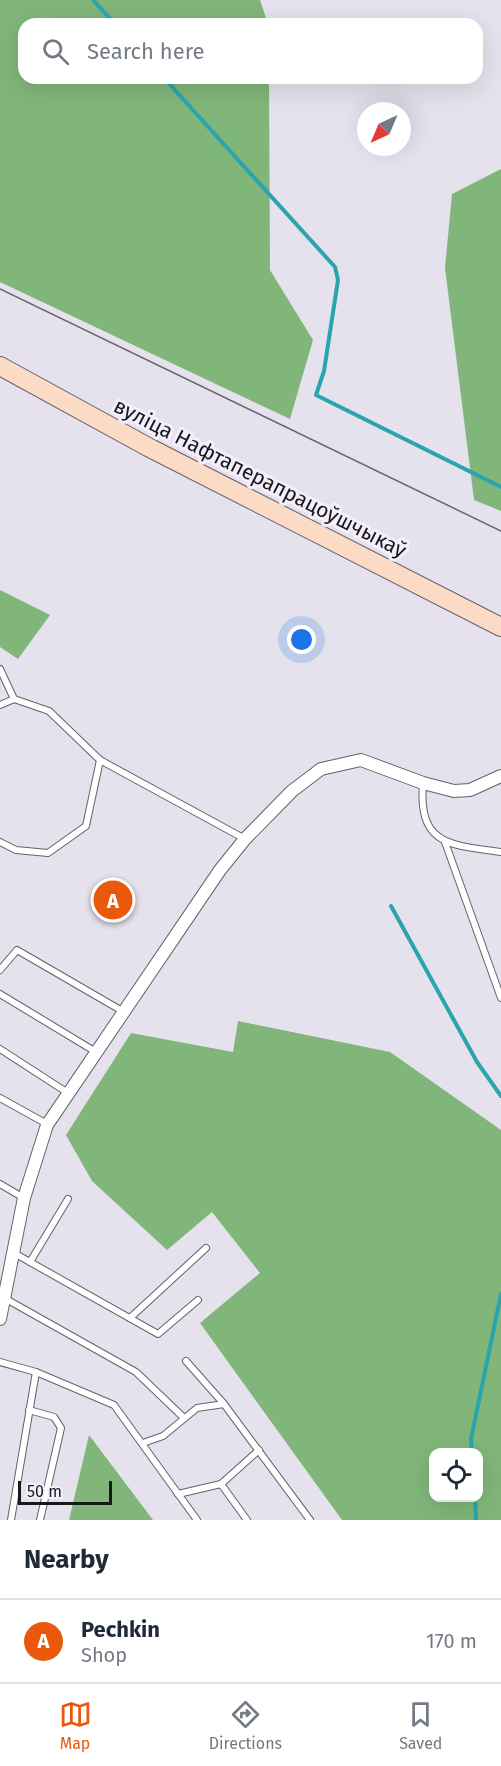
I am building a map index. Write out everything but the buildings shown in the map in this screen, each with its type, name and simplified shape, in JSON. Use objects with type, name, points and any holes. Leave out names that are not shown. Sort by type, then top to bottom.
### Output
[{"type":"main road","name":"вуліца Нафтаперапрацоўшчыкаў","points":[[0,366],[148,447],[501,627]]},
{"type":"street","points":[[0,1319],[6,1299],[24,1198],[47,1125],[220,870],[245,839],[292,791],[321,769],[361,760],[423,783],[454,791],[470,790],[501,776]]},
{"type":"lane","points":[[0,669],[14,699]]},
{"type":"lane","points":[[0,705],[14,699],[49,711],[100,759],[245,839]]},
{"type":"lane","points":[[0,842],[16,850],[48,853],[86,826],[100,759]]},
{"type":"lane","points":[[423,783],[421,808],[426,826],[445,842],[501,852]]},
{"type":"lane","points":[[445,842],[501,998]]},
{"type":"lane","points":[[0,970],[17,950],[124,1012]]},
{"type":"lane","points":[[0,994],[96,1053]]},
{"type":"lane","points":[[0,1049],[69,1093]]},
{"type":"lane","points":[[0,1098],[47,1125]]},
{"type":"lane","points":[[0,1184],[24,1198]]},
{"type":"lane","points":[[30,1262],[68,1199]]},
{"type":"lane","points":[[130,1318],[206,1248]]},
{"type":"lane","points":[[14,1253],[158,1334],[198,1300]]},
{"type":"lane","points":[[6,1299],[136,1372],[184,1418]]},
{"type":"lane","points":[[186,1361],[224,1404],[310,1520]]},
{"type":"lane","points":[[0,1362],[36,1372],[114,1405],[197,1520]]},
{"type":"lane","points":[[11,1520],[36,1372]]},
{"type":"lane","points":[[143,1443],[163,1436],[197,1408],[224,1404]]},
{"type":"lane","points":[[29,1410],[54,1417],[61,1428],[40,1520]]},
{"type":"lane","points":[[178,1494],[221,1484],[259,1450]]},
{"type":"lane","points":[[221,1484],[247,1520]]},
{"type":"green space","points":[[0,0],[260,0],[266,18],[18,18],[18,84],[269,84],[270,270],[313,340],[290,419],[0,282]]},
{"type":"green space","points":[[501,169],[501,511],[474,500],[445,268],[452,194]]},
{"type":"green space","points":[[0,590],[50,615],[18,659],[0,647]]},
{"type":"green space","points":[[238,1021],[390,1052],[501,1130],[501,1520],[342,1520],[200,1323],[260,1273],[212,1212],[167,1250],[92,1181],[66,1135],[131,1033],[233,1052]]},
{"type":"green space","points":[[89,1435],[153,1520],[69,1520]]},
{"type":"waterway","points":[[93,0],[110,18]]},
{"type":"waterway","points":[[169,84],[335,267],[338,280],[324,371],[316,395],[501,487]]},
{"type":"waterway","points":[[391,906],[477,1062],[501,1096]]},
{"type":"waterway","points":[[472,1448],[471,1439],[501,1294]]},
{"type":"waterway","points":[[475,1502],[476,1520]]},
{"type":"tram line","points":[[0,289],[501,531]]},
{"type":"place","name":"Pechkin","points":[[113,900]]}]
